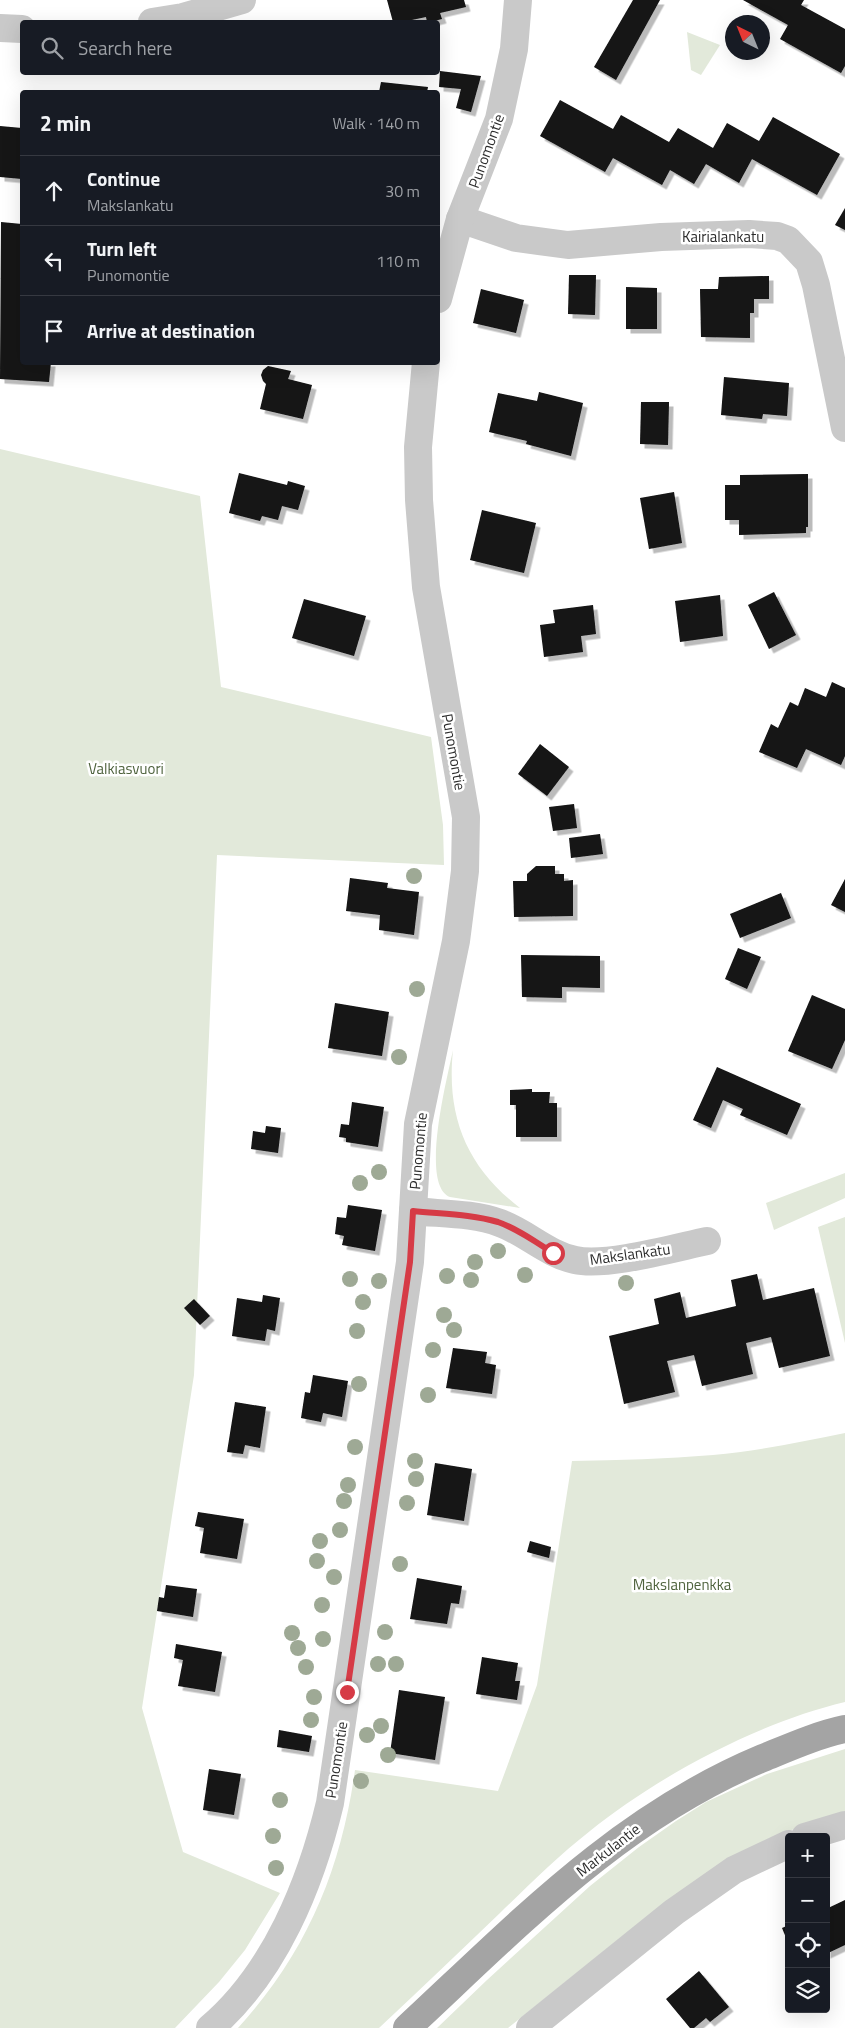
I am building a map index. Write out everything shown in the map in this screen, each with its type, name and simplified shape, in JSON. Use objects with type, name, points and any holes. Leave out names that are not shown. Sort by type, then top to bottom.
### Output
[{"type":"main road","name":"Markulantie","points":[[407,2028],[544,1901],[602,1852],[634,1828],[723,1774],[789,1747],[845,1729]]},
{"type":"street","points":[[164,20],[183,17],[242,0]]},
{"type":"street","name":"Punomontie","points":[[440,292],[460,219],[499,118],[514,49],[518,0]]},
{"type":"street","points":[[0,28],[20,29]]},
{"type":"street","name":"Kairialankatu","points":[[460,219],[516,238],[568,244],[661,237],[749,234],[777,236],[788,240],[809,262],[816,285],[845,428]]},
{"type":"street","name":"Punomontie","points":[[210,2028],[244,1992],[290,1921],[302,1896],[325,1825],[407,1280],[418,1124],[456,941],[465,871],[466,817],[439,672],[425,577],[419,500],[418,447],[426,365]]},
{"type":"street","name":"Makslankatu","points":[[413,1211],[480,1218],[499,1223],[513,1228],[553,1253],[576,1260],[596,1262],[707,1241]]},
{"type":"street","points":[[818,1833],[845,1825]]},
{"type":"street","points":[[530,2028],[674,1912],[734,1870],[785,1846]]},
{"type":"green space","points":[[687,32],[720,45],[701,75],[691,70]]},
{"type":"green space","name":"Valkiasvuori","points":[[0,449],[200,496],[221,687],[431,737],[443,825],[444,865],[217,855],[194,1375],[142,1708],[183,1852],[280,1893],[245,1950],[219,1982],[175,2028],[0,2028]]},
{"type":"green space","points":[[453,1050],[453,1097],[457,1119],[464,1139],[486,1175],[520,1208],[450,1197],[441,1188],[437,1172],[436,1152],[438,1128]]},
{"type":"green space","points":[[845,1173],[845,1198],[774,1230],[766,1203]]},
{"type":"green space","points":[[845,1217],[845,1343],[818,1227]]},
{"type":"green space","name":"Makslanpenkka","points":[[845,1433],[845,1702],[812,1711],[744,1737],[678,1771],[617,1810],[555,1861],[379,2028],[238,2028],[283,1970],[302,1939],[317,1908],[341,1842],[355,1770],[498,1791],[537,1685],[572,1461],[713,1455],[762,1449]]},
{"type":"green space","points":[[845,1749],[845,1813],[794,1829],[742,1854],[649,1915],[508,2028],[437,2028],[590,1886],[639,1847],[706,1802],[767,1774]]},
{"type":"building","points":[[387,0],[464,0],[466,7],[440,13],[442,19],[438,20],[427,20],[426,17],[412,20],[392,20]]},
{"type":"building","points":[[633,0],[660,0],[616,80],[594,67]]},
{"type":"building","points":[[743,0],[804,0],[801,5],[845,29],[845,66],[841,73],[780,39],[788,25]]},
{"type":"building","points":[[440,71],[481,76],[471,112],[456,108],[461,89],[439,87]]},
{"type":"building","points":[[381,82],[428,87],[427,90],[379,90]]},
{"type":"building","points":[[560,100],[613,129],[621,115],[669,142],[678,128],[713,148],[727,123],[759,141],[773,117],[840,154],[817,195],[752,159],[739,183],[706,164],[694,184],[670,170],[662,185],[613,158],[605,172],[540,136]]},
{"type":"building","points":[[0,126],[20,128],[20,179],[0,177]]},
{"type":"building","points":[[845,208],[845,230],[835,225]]},
{"type":"building","points":[[1,222],[20,224],[20,365],[51,365],[49,382],[0,379]]},
{"type":"building","points":[[569,275],[596,275],[595,315],[568,314]]},
{"type":"building","points":[[769,276],[769,299],[754,299],[754,313],[750,313],[750,338],[701,337],[700,289],[718,289],[719,277]]},
{"type":"building","points":[[626,287],[657,288],[657,329],[626,329]]},
{"type":"building","points":[[481,289],[524,300],[516,333],[473,323]]},
{"type":"building","points":[[268,366],[291,371],[288,379],[312,385],[303,419],[260,409],[266,384],[261,375]]},
{"type":"building","points":[[724,377],[789,383],[787,416],[763,414],[762,419],[721,415]]},
{"type":"building","points":[[539,392],[583,403],[571,456],[526,444],[527,441],[489,432],[498,393],[537,401]]},
{"type":"building","points":[[641,402],[669,402],[668,445],[640,444]]},
{"type":"building","points":[[239,473],[287,485],[288,481],[305,486],[298,510],[282,506],[278,520],[262,516],[260,521],[229,513]]},
{"type":"building","points":[[808,474],[808,527],[806,527],[806,533],[739,535],[739,520],[725,520],[725,485],[740,485],[740,475]]},
{"type":"building","points":[[674,492],[682,543],[649,549],[640,498]]},
{"type":"building","points":[[482,510],[536,523],[524,573],[470,560]]},
{"type":"building","points":[[774,592],[796,635],[769,649],[748,605]]},
{"type":"building","points":[[720,595],[723,636],[680,642],[675,601]]},
{"type":"building","points":[[304,599],[366,616],[354,656],[292,638]]},
{"type":"building","points":[[593,605],[596,634],[581,636],[583,652],[544,657],[540,625],[555,623],[553,610]]},
{"type":"building","points":[[832,682],[845,688],[845,756],[841,765],[806,749],[797,768],[759,752],[771,724],[778,728],[790,702],[798,706],[805,688],[826,697]]},
{"type":"building","points":[[540,744],[569,767],[547,796],[518,774]]},
{"type":"building","points":[[574,804],[577,828],[553,831],[549,807]]},
{"type":"building","points":[[600,834],[603,854],[571,858],[569,838]]},
{"type":"building","points":[[536,866],[555,866],[555,874],[564,874],[564,881],[573,880],[573,916],[514,917],[513,881],[527,881],[527,874]]},
{"type":"building","points":[[350,878],[388,883],[387,888],[419,892],[414,935],[379,930],[380,915],[346,911]]},
{"type":"building","points":[[845,879],[845,912],[831,905]]},
{"type":"building","points":[[781,893],[791,918],[740,938],[730,914]]},
{"type":"building","points":[[738,948],[761,957],[747,989],[725,979]]},
{"type":"building","points":[[521,955],[600,956],[600,988],[562,987],[562,998],[522,997]]},
{"type":"building","points":[[812,995],[845,1009],[845,1040],[832,1069],[788,1051]]},
{"type":"building","points":[[335,1003],[389,1012],[382,1056],[328,1048]]},
{"type":"building","points":[[717,1067],[801,1104],[787,1135],[740,1115],[743,1109],[723,1100],[711,1128],[693,1120]]},
{"type":"building","points":[[532,1089],[532,1092],[550,1092],[549,1103],[557,1103],[557,1137],[516,1137],[516,1105],[510,1105],[510,1090]]},
{"type":"building","points":[[352,1102],[384,1107],[378,1147],[346,1142],[346,1138],[339,1137],[341,1124],[349,1125]]},
{"type":"building","points":[[266,1126],[281,1128],[278,1153],[251,1149],[253,1131],[265,1133]]},
{"type":"building","points":[[348,1205],[382,1210],[375,1251],[342,1245],[344,1236],[335,1234],[337,1217],[346,1218]]},
{"type":"building","points":[[757,1274],[763,1300],[814,1288],[830,1356],[779,1368],[771,1337],[746,1343],[753,1374],[702,1386],[694,1355],[667,1361],[675,1392],[624,1404],[609,1336],[659,1324],[654,1299],[680,1292],[686,1318],[736,1306],[731,1280]]},
{"type":"building","points":[[263,1295],[280,1298],[275,1331],[267,1329],[265,1341],[232,1336],[237,1298],[262,1302]]},
{"type":"building","points":[[194,1299],[210,1316],[200,1325],[184,1308]]},
{"type":"building","points":[[453,1348],[487,1352],[485,1363],[496,1365],[492,1394],[446,1388]]},
{"type":"building","points":[[313,1375],[348,1381],[342,1417],[323,1413],[321,1422],[301,1418],[305,1392],[310,1393]]},
{"type":"building","points":[[235,1402],[266,1407],[260,1448],[245,1445],[243,1454],[227,1452]]},
{"type":"building","points":[[435,1463],[472,1469],[464,1521],[427,1515]]},
{"type":"building","points":[[198,1512],[244,1519],[237,1559],[200,1553],[204,1528],[195,1526]]},
{"type":"building","points":[[530,1541],[551,1547],[549,1558],[527,1552]]},
{"type":"building","points":[[417,1578],[462,1586],[459,1604],[451,1603],[447,1624],[410,1619]]},
{"type":"building","points":[[166,1585],[197,1589],[193,1617],[157,1611],[159,1597],[164,1598]]},
{"type":"building","points":[[176,1644],[222,1652],[215,1692],[178,1686],[183,1660],[174,1658]]},
{"type":"building","points":[[482,1657],[518,1663],[515,1681],[520,1681],[517,1700],[476,1694]]},
{"type":"building","points":[[399,1690],[445,1697],[435,1760],[390,1753]]},
{"type":"building","points":[[279,1730],[312,1736],[309,1752],[277,1747]]},
{"type":"building","points":[[209,1769],[241,1774],[234,1815],[203,1810]]},
{"type":"building","points":[[845,1900],[845,1945],[830,1952],[830,1923],[830,1907]]},
{"type":"building","points":[[699,1971],[729,2007],[710,2022],[706,2018],[694,2028],[690,2028],[666,1999]]},
{"type":"route","points":[[347,1692],[410,1262],[413,1211],[480,1218],[499,1223],[513,1228],[553,1253]]}]
